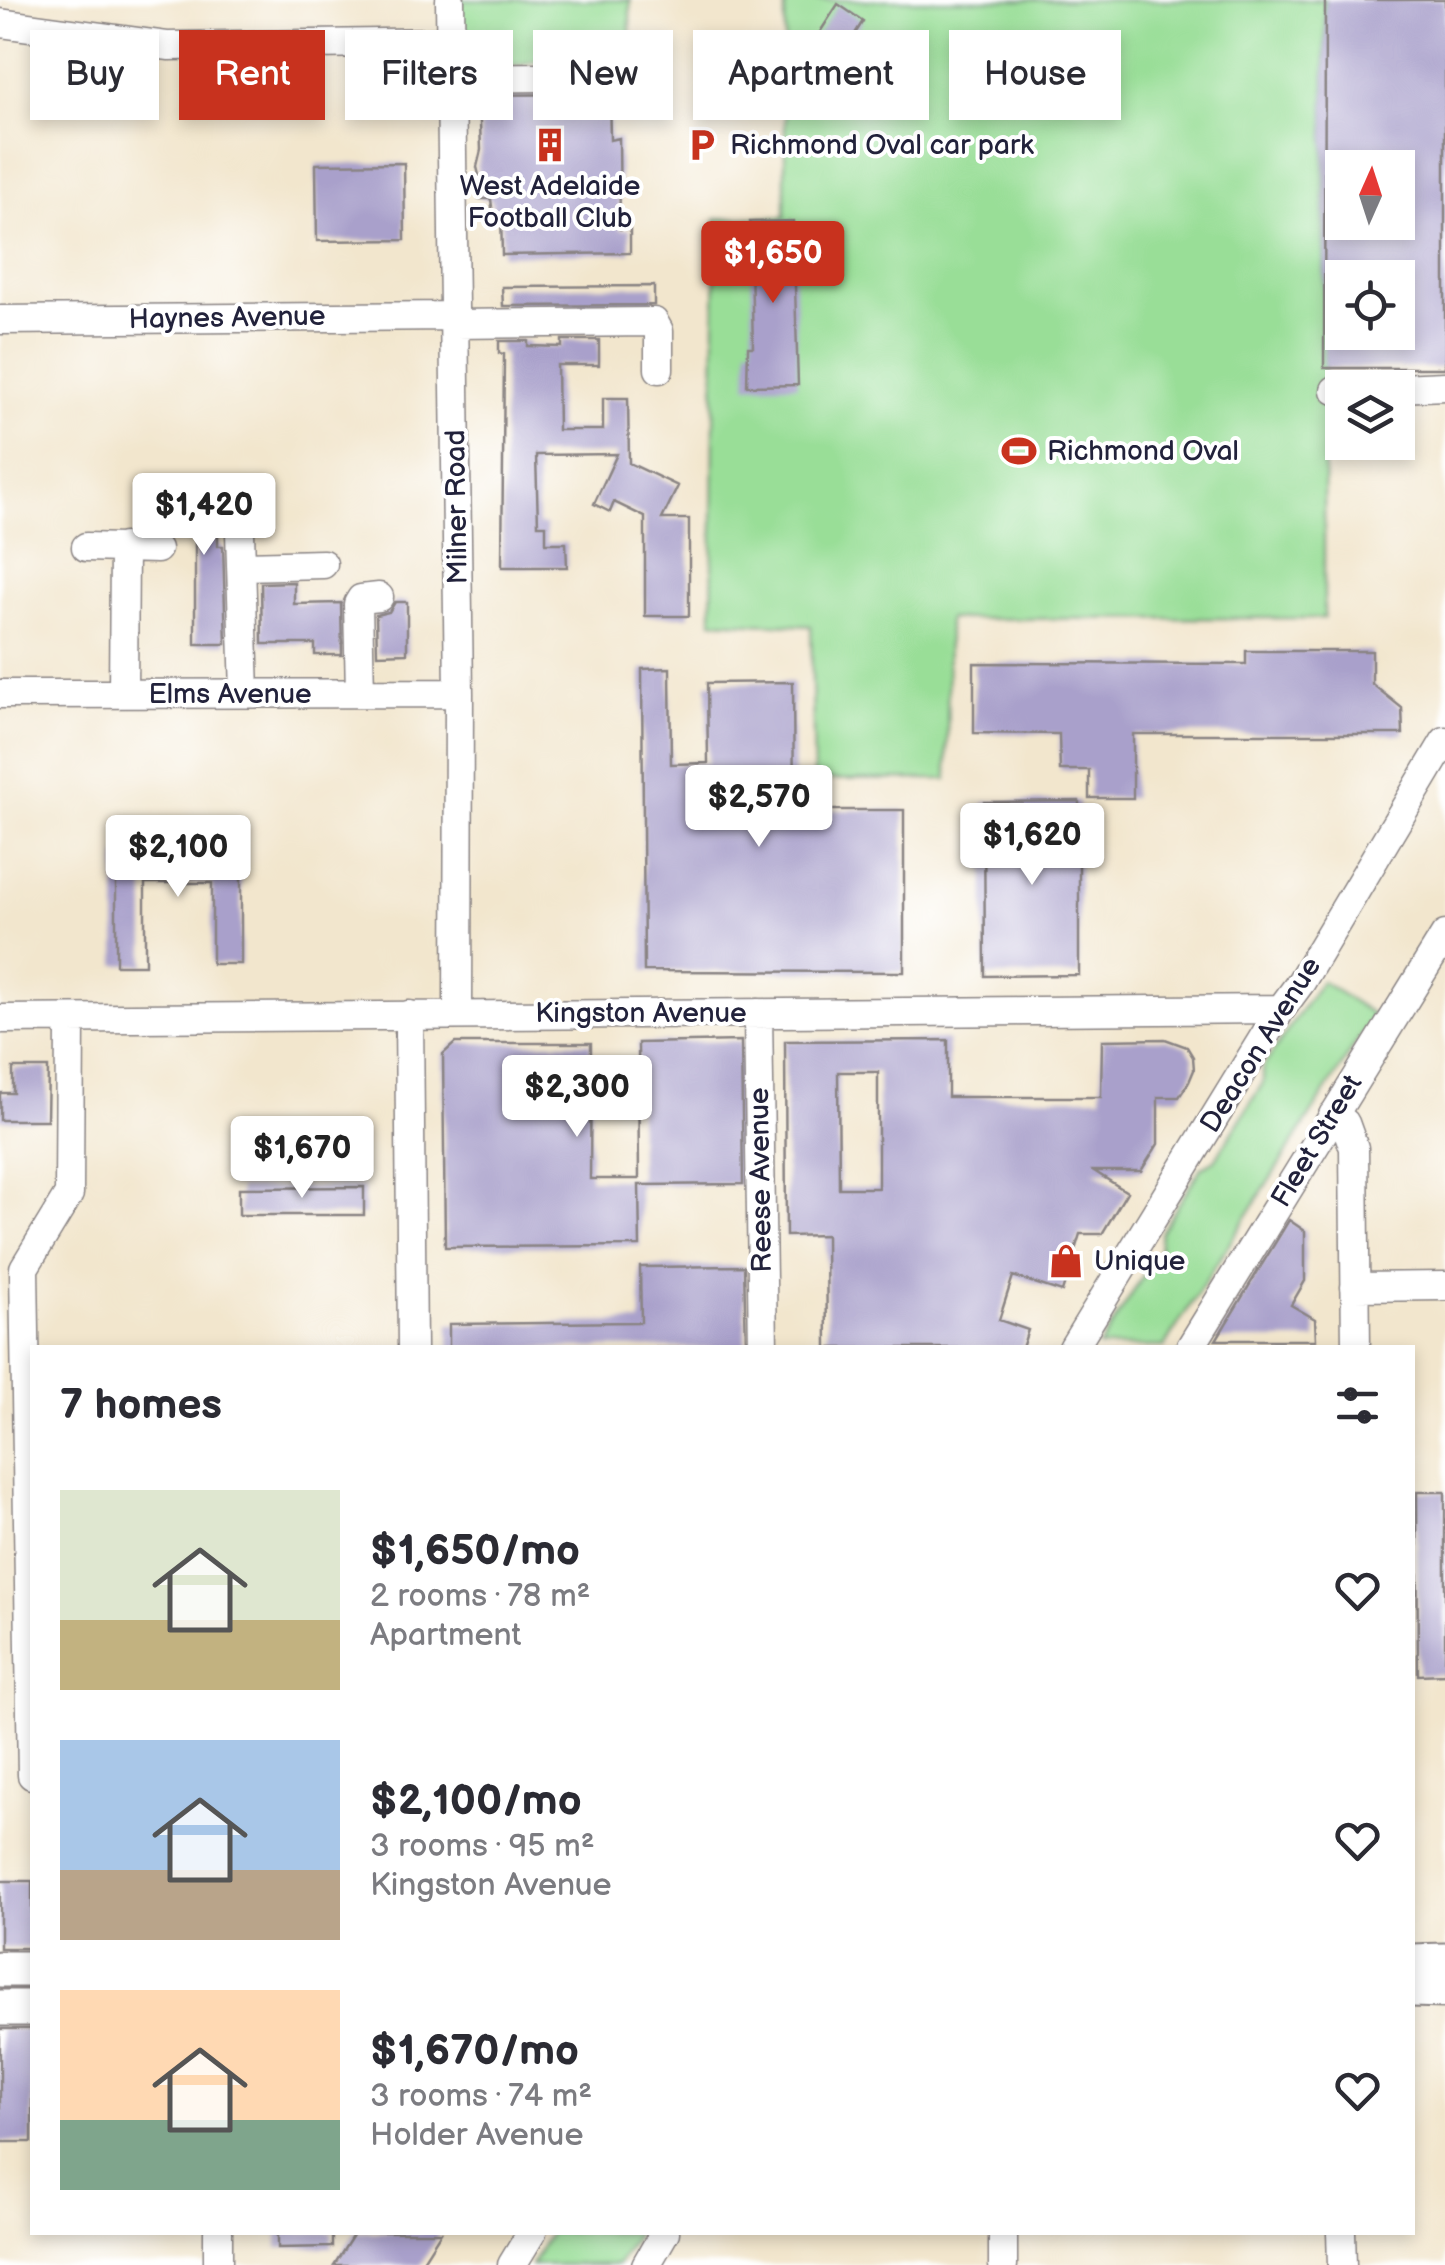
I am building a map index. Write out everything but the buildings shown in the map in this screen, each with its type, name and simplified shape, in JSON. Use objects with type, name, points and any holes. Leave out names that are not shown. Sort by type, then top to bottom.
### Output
[{"type":"main road","points":[[1415,1962],[1445,1961]]},
{"type":"main road","points":[[0,1969],[30,1969]]},
{"type":"main road","points":[[1415,1989],[1445,1990]]},
{"type":"main road","points":[[0,2008],[30,2008]]},
{"type":"street","name":"Milner Road","points":[[450,0],[450,30]]},
{"type":"street","points":[[0,22],[168,46],[345,43]]},
{"type":"street","name":"Milner Road","points":[[452,120],[459,693],[458,1014]]},
{"type":"street","name":"Haynes Avenue","points":[[0,320],[654,322],[660,331],[658,369]]},
{"type":"street","points":[[1415,387],[1445,386]]},
{"type":"street","points":[[239,500],[246,694]]},
{"type":"street","points":[[86,547],[157,549]]},
{"type":"street","points":[[123,694],[124,547]]},
{"type":"street","points":[[241,566],[323,564]]},
{"type":"street","points":[[360,694],[358,604],[361,599],[379,597]]},
{"type":"street","name":"Elms Avenue","points":[[0,694],[459,693]]},
{"type":"street","name":"Deacon Avenue","points":[[1075,1345],[1301,982],[1445,741]]},
{"type":"street","name":"Fleet Street","points":[[1192,1345],[1445,934]]},
{"type":"street","name":"Kingston Avenue","points":[[0,1019],[1281,1009]]},
{"type":"street","name":"Reese Avenue","points":[[758,1013],[763,1345]]},
{"type":"street","points":[[409,1015],[412,1345]]},
{"type":"street","points":[[30,1649],[24,1268],[69,1194],[70,1019]]},
{"type":"street","points":[[1334,1115],[1345,1123],[1354,1148],[1356,1345]]},
{"type":"street","points":[[1355,1287],[1445,1286]]},
{"type":"street","points":[[218,2235],[218,2265]]},
{"type":"street","points":[[512,2265],[530,2235]]},
{"type":"street","points":[[646,2265],[663,2235]]},
{"type":"street","points":[[1003,2235],[1003,2265]]},
{"type":"street","points":[[1341,2235],[1342,2265]]},
{"type":"green space","points":[[451,0],[630,0],[630,30],[533,30],[533,62],[513,66],[513,30],[451,30]]},
{"type":"green space","name":"Richmond Oval","points":[[785,0],[1325,0],[1324,618],[948,619],[947,779],[814,780],[811,626],[712,621],[716,219],[785,217],[785,120],[929,120],[929,30],[785,30]]},
{"type":"green space","points":[[1321,981],[1374,1015],[1165,1345],[1100,1345],[1159,1250],[1161,1232],[1201,1168],[1215,1160],[1263,1083],[1263,1067]]},
{"type":"green space","points":[[548,2235],[636,2235],[617,2265],[531,2265]]},
{"type":"place","name":"West Adelaide Football Club","points":[[550,145]]},
{"type":"place","name":"Richmond Oval car park","points":[[702,145]]},
{"type":"place","name":"Richmond Oval","points":[[1019,451]]},
{"type":"place","name":"Unique","points":[[1066,1261]]}]
